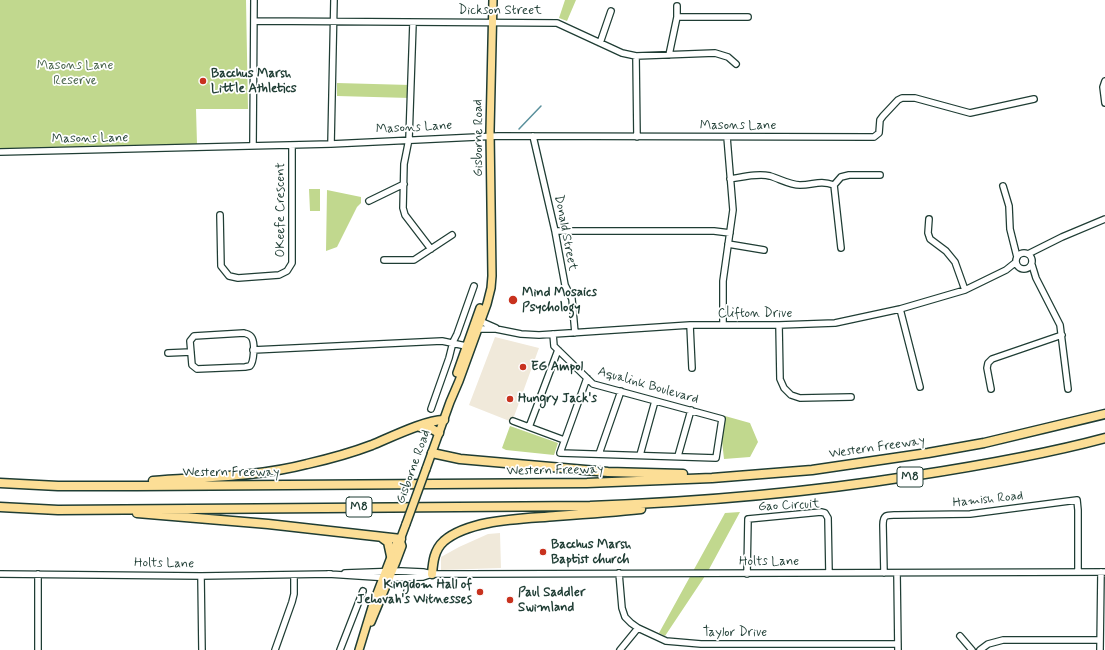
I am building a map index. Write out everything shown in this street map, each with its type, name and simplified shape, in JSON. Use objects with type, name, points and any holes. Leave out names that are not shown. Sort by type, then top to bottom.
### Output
[{"type":"highway","name":"Western Freeway","points":[[0,483],[88,486],[587,483],[682,480],[756,475],[852,465],[959,448],[1102,415]]},
{"type":"highway","points":[[88,486],[233,475],[292,468],[338,456],[436,420],[444,420]]},
{"type":"highway","points":[[412,429],[428,427],[439,433]]},
{"type":"highway","name":"M8","points":[[0,507],[58,510],[590,506],[714,500],[844,486],[933,473],[1036,454],[1104,438]]},
{"type":"highway","points":[[432,453],[460,459],[608,472],[756,475]]},
{"type":"highway","points":[[432,574],[436,552],[444,541],[458,533],[481,525],[511,520],[678,506],[714,500]]},
{"type":"highway","points":[[58,510],[205,518],[380,536],[400,540]]},
{"type":"highway","points":[[380,536],[388,542],[391,556]]},
{"type":"main road","name":"Gisborne Road","points":[[388,575],[391,556],[396,544],[400,540],[444,420],[450,402],[454,380],[477,324],[492,276],[490,136],[493,0]]},
{"type":"main road","name":"Gisborne Road","points":[[359,650],[368,620],[402,546],[400,540]]},
{"type":"street","points":[[253,145],[254,0]]},
{"type":"street","points":[[331,144],[334,0]]},
{"type":"street","points":[[669,55],[677,17],[677,6]]},
{"type":"street","points":[[600,43],[611,11]]},
{"type":"street","points":[[677,17],[748,17]]},
{"type":"street","name":"Dickson Street","points":[[254,21],[557,23],[622,53],[636,56],[715,53],[728,57],[736,64]]},
{"type":"street","points":[[413,23],[409,139],[404,164],[403,208],[405,215],[431,249]]},
{"type":"street","points":[[636,56],[637,137]]},
{"type":"street","points":[[1105,81],[1103,87],[1105,103]]},
{"type":"street","name":"Masons Lane","points":[[0,152],[331,144],[490,136],[868,137],[879,133],[880,120],[898,100],[902,98],[915,98],[970,113],[1034,100]]},
{"type":"street","name":"Donald Street","points":[[533,136],[555,231],[565,285],[572,299],[575,333]]},
{"type":"street","points":[[723,325],[723,281],[733,210],[727,137]]},
{"type":"street","name":"OKeefe Crescent","points":[[220,215],[221,266],[229,276],[245,278],[279,275],[287,271],[292,263],[292,145]]},
{"type":"street","points":[[841,248],[834,185],[841,177],[849,175],[880,174]]},
{"type":"street","points":[[730,179],[756,175],[768,176],[792,184],[800,185],[825,182],[834,185]]},
{"type":"street","points":[[369,201],[404,184]]},
{"type":"street","points":[[1003,186],[1010,206],[1010,229],[1016,259],[1022,268],[1036,278]]},
{"type":"street","points":[[929,219],[928,232],[930,239],[946,251],[955,262],[965,290]]},
{"type":"street","points":[[1016,259],[1020,254],[1040,249],[1062,237],[1105,219]]},
{"type":"street","points":[[555,231],[714,231],[730,233]]},
{"type":"street","points":[[384,260],[414,260],[452,235]]},
{"type":"street","points":[[1014,243],[1026,253],[1032,262],[1036,278],[1060,325],[1068,389]]},
{"type":"street","points":[[728,244],[764,250]]},
{"type":"street","points":[[1022,268],[1029,268],[1040,249]]},
{"type":"street","name":"Clifton Drive","points":[[1006,270],[1016,259]]},
{"type":"street","name":"Clifton Drive","points":[[477,324],[521,334],[553,334],[690,325],[779,325],[835,323],[900,309],[965,290],[1006,270],[1022,268]]},
{"type":"street","points":[[431,409],[450,358],[453,342],[474,286]]},
{"type":"street","points":[[900,309],[920,387]]},
{"type":"street","points":[[690,325],[692,368]]},
{"type":"street","points":[[779,325],[780,379],[784,388],[791,395],[800,398],[851,397]]},
{"type":"street","points":[[248,334],[252,338],[253,363],[245,368],[196,369],[192,365],[190,352],[191,340],[197,335],[248,334]]},
{"type":"street","name":"Aqualink Boulevard","points":[[553,334],[554,346],[593,384],[722,419],[716,458],[678,456]]},
{"type":"street","points":[[991,389],[987,368],[988,363],[992,359],[1062,335]]},
{"type":"street","points":[[253,350],[442,340],[468,347]]},
{"type":"street","points":[[529,427],[558,350]]},
{"type":"street","points":[[168,353],[190,352]]},
{"type":"street","points":[[587,378],[560,453],[678,456],[691,410]]},
{"type":"street","points":[[598,454],[620,391]]},
{"type":"street","points":[[640,456],[655,401]]},
{"type":"street","points":[[514,421],[564,440]]},
{"type":"street","name":"Hamish Road","points":[[884,573],[883,521],[886,516],[897,514],[970,514],[1077,500],[1078,572]]},
{"type":"street","name":"Gao Circuit","points":[[747,574],[748,519],[821,512],[827,515],[828,518],[829,573]]},
{"type":"street","points":[[1100,650],[1103,572]]},
{"type":"street","name":"Holts Lane","points":[[0,574],[201,576],[328,574],[423,577],[432,574],[1103,572]]},
{"type":"street","name":"Taylor Drive","points":[[619,573],[622,608],[625,617],[638,628],[666,641],[701,647],[898,647]]},
{"type":"street","points":[[897,573],[898,647]]},
{"type":"street","points":[[38,574],[38,650]]},
{"type":"street","points":[[275,650],[292,602],[294,594],[294,575]]},
{"type":"street","points":[[201,576],[202,650]]},
{"type":"street","points":[[340,650],[357,603],[363,591]]},
{"type":"street","points":[[620,650],[638,628]]},
{"type":"street","points":[[960,636],[972,650]]},
{"type":"street","points":[[980,650],[988,644],[1003,640],[1100,640]]},
{"type":"shaded area","points":[[495,337],[539,348],[512,422],[469,405]]},
{"type":"shaded area","points":[[500,533],[501,568],[441,570],[441,557],[488,534]]},
{"type":"green space","name":"Masons Lane Reserve","points":[[0,0],[246,0],[248,109],[196,109],[197,144],[0,150]]},
{"type":"green space","points":[[565,0],[576,0],[567,21],[559,18]]},
{"type":"green space","points":[[337,83],[410,85],[410,98],[337,96]]},
{"type":"green space","points":[[309,189],[320,189],[320,211],[310,211]]},
{"type":"green space","points":[[327,190],[361,197],[361,203],[357,207],[337,247],[326,251]]},
{"type":"green space","points":[[725,416],[750,423],[758,442],[750,457],[724,459],[722,441]]},
{"type":"green space","points":[[510,426],[558,443],[554,455],[506,450],[502,448]]},
{"type":"green space","points":[[740,512],[707,573],[665,636],[659,633],[725,513]]},
{"type":"waterway","points":[[519,129],[541,106]]},
{"type":"place","name":"Bacchus Marsh Little Athletics","points":[[203,81]]},
{"type":"place","name":"Mind Mosaics Psychology","points":[[513,300]]},
{"type":"place","name":"EG Ampol","points":[[523,367]]},
{"type":"place","name":"Hungry Jack's","points":[[510,399]]},
{"type":"place","name":"Bacchus Marsh Baptist church","points":[[543,552]]},
{"type":"place","name":"Kingdom Hall of Jehovah's Witnesses","points":[[480,592]]},
{"type":"place","name":"Paul Saddler Swimland","points":[[510,600]]}]
